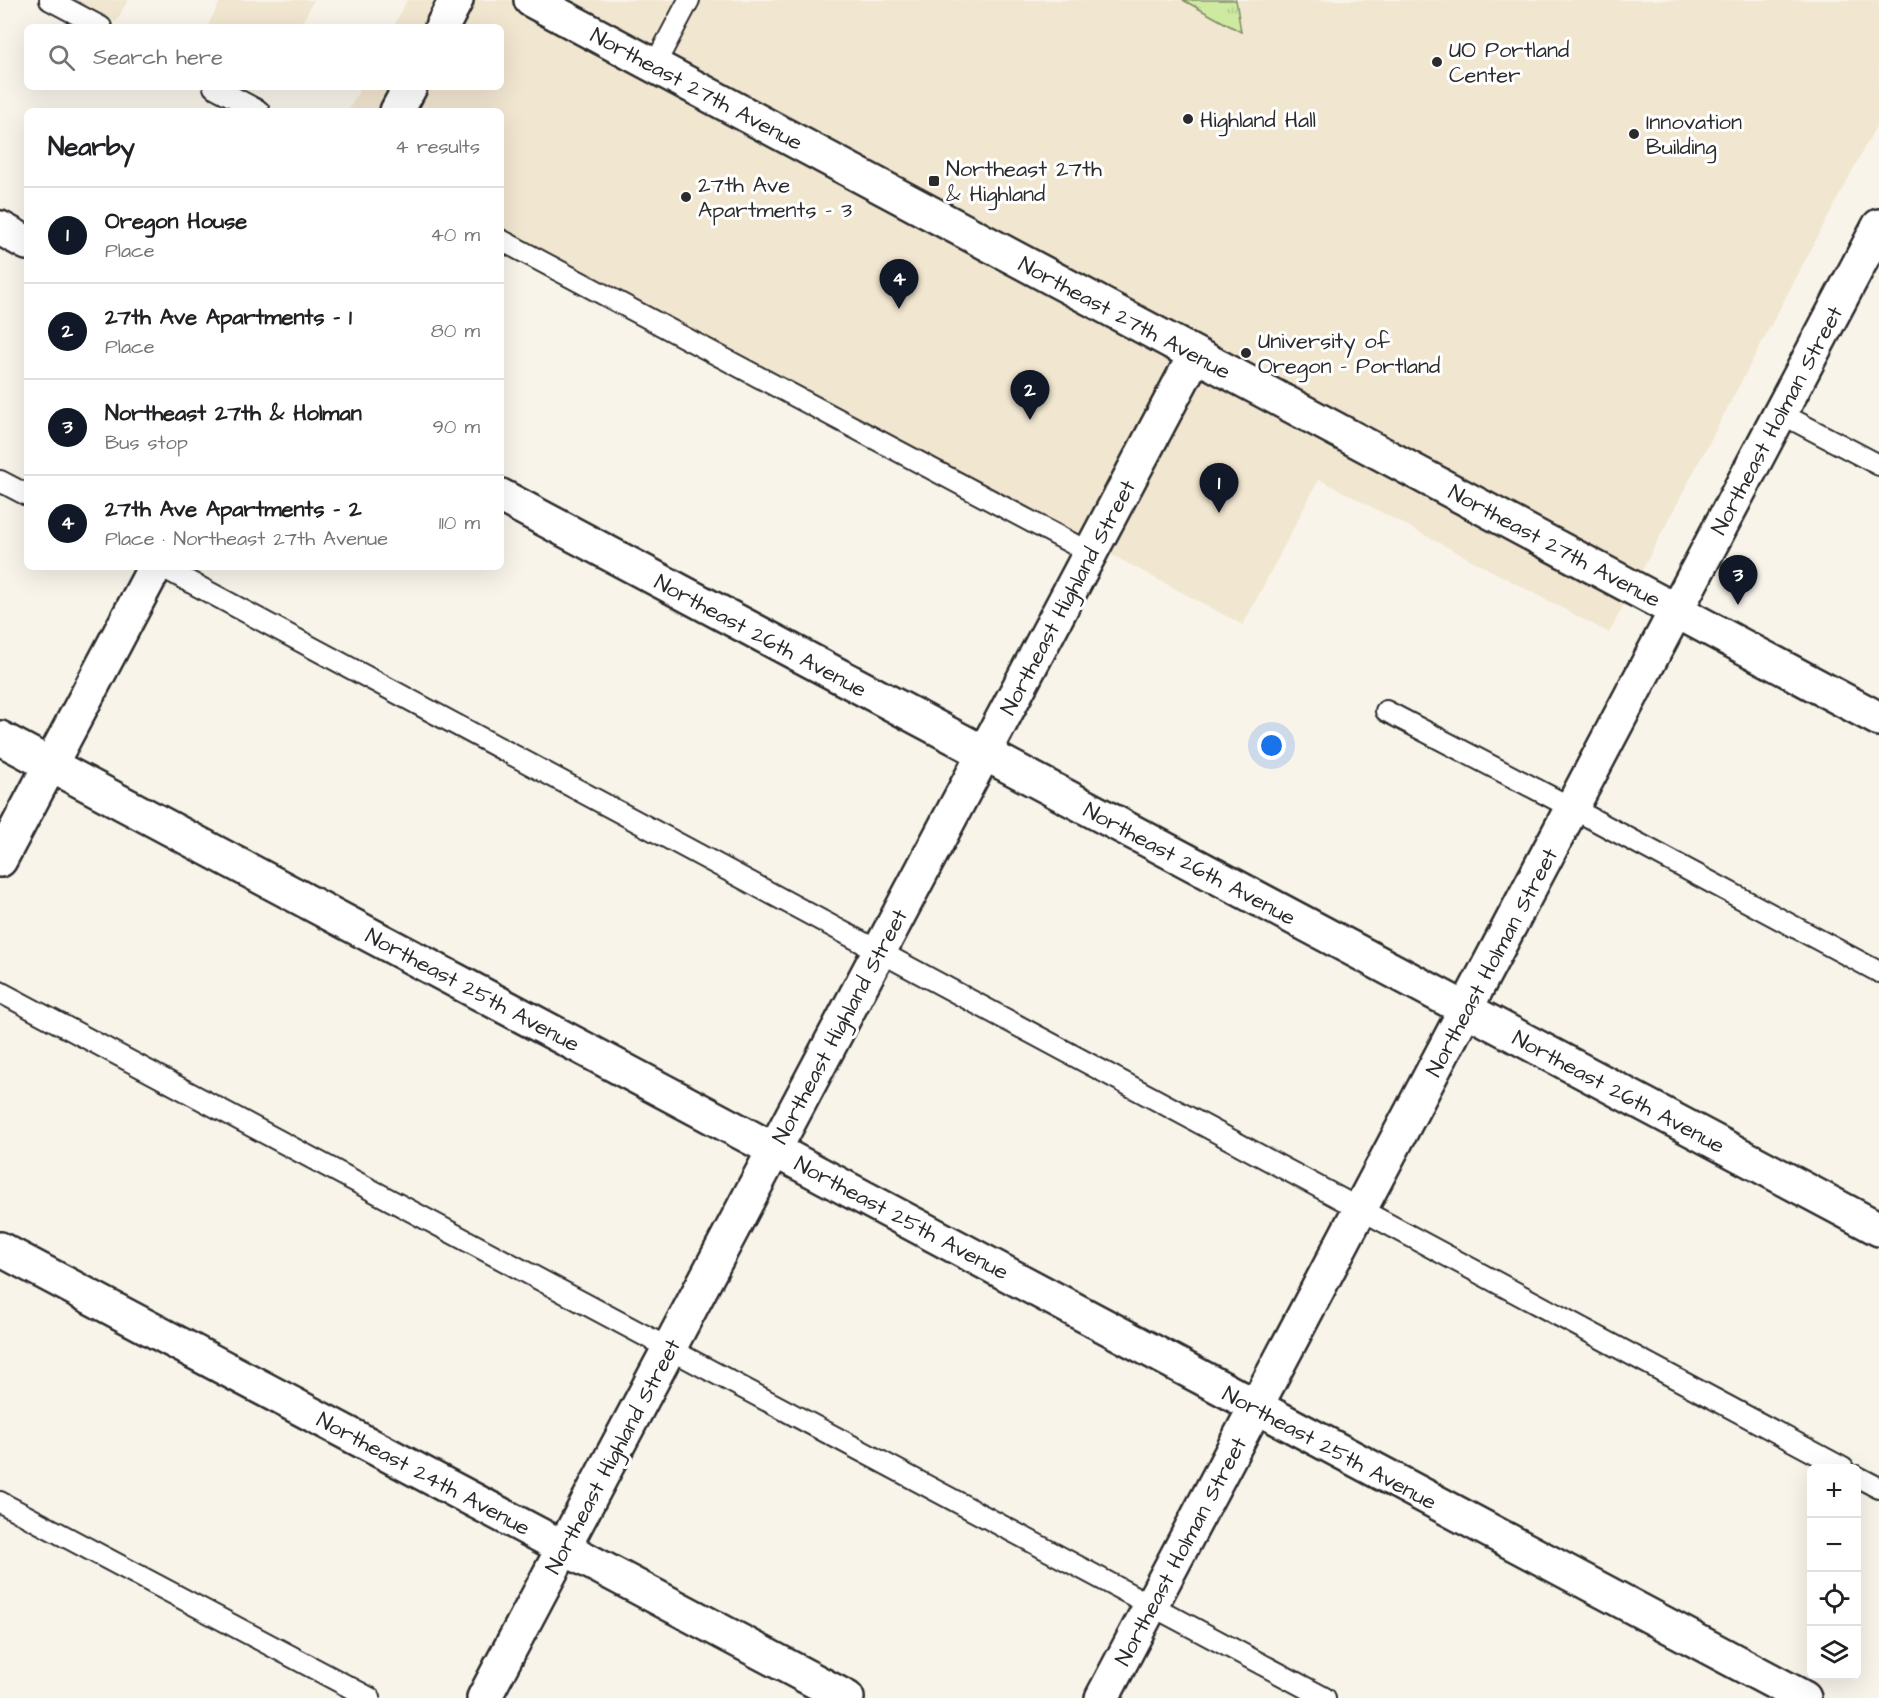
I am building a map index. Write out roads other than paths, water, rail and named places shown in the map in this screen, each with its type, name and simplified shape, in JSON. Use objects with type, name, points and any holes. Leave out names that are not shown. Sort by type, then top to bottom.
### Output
[{"type":"street","points":[[443,24],[456,0]]},
{"type":"street","name":"Northeast 27th Avenue","points":[[531,0],[568,9],[654,66],[1879,719]]},
{"type":"street","points":[[399,108],[408,90]]},
{"type":"street","name":"Northeast Holman Street","points":[[1102,1698],[1879,226]]},
{"type":"street","points":[[0,228],[24,241]]},
{"type":"street","name":"Northeast Highland Street","points":[[484,1698],[1195,355]]},
{"type":"street","name":"Northeast 26th Avenue","points":[[504,498],[1879,1229]]},
{"type":"street","points":[[0,860],[153,570]]},
{"type":"street","name":"Northeast 25th Avenue","points":[[0,738],[1804,1698]]},
{"type":"street","name":"Northeast 24th Avenue","points":[[0,1249],[847,1698]]},
{"type":"lane","points":[[50,0],[95,24]]},
{"type":"lane","points":[[654,66],[689,0]]},
{"type":"lane","points":[[220,90],[253,108]]},
{"type":"lane","points":[[504,242],[1090,553]]},
{"type":"lane","points":[[1780,413],[1879,465]]},
{"type":"lane","points":[[0,481],[24,493]]},
{"type":"lane","points":[[168,570],[1836,1464]]},
{"type":"lane","points":[[1386,711],[1879,972]]},
{"type":"lane","points":[[0,992],[1325,1698]]},
{"type":"lane","points":[[1861,1478],[1879,1488]]},
{"type":"lane","points":[[0,1502],[370,1698]]},
{"type":"place","name":"UO Portland Center","points":[[1437,62]]},
{"type":"place","name":"Highland Hall","points":[[1188,119]]},
{"type":"place","name":"Innovation Building","points":[[1634,134]]},
{"type":"place","name":"Northeast 27th & Highland","points":[[934,181]]},
{"type":"place","name":"27th Ave Apartments - 3","points":[[686,197]]},
{"type":"place","name":"27th Ave Apartments - 2","points":[[899,309]]},
{"type":"place","name":"University of Oregon - Portland","points":[[1246,353]]},
{"type":"place","name":"27th Ave Apartments - 1","points":[[1030,420]]},
{"type":"place","name":"Oregon House","points":[[1219,513]]},
{"type":"place","name":"Northeast 27th & Holman","points":[[1738,605]]}]
